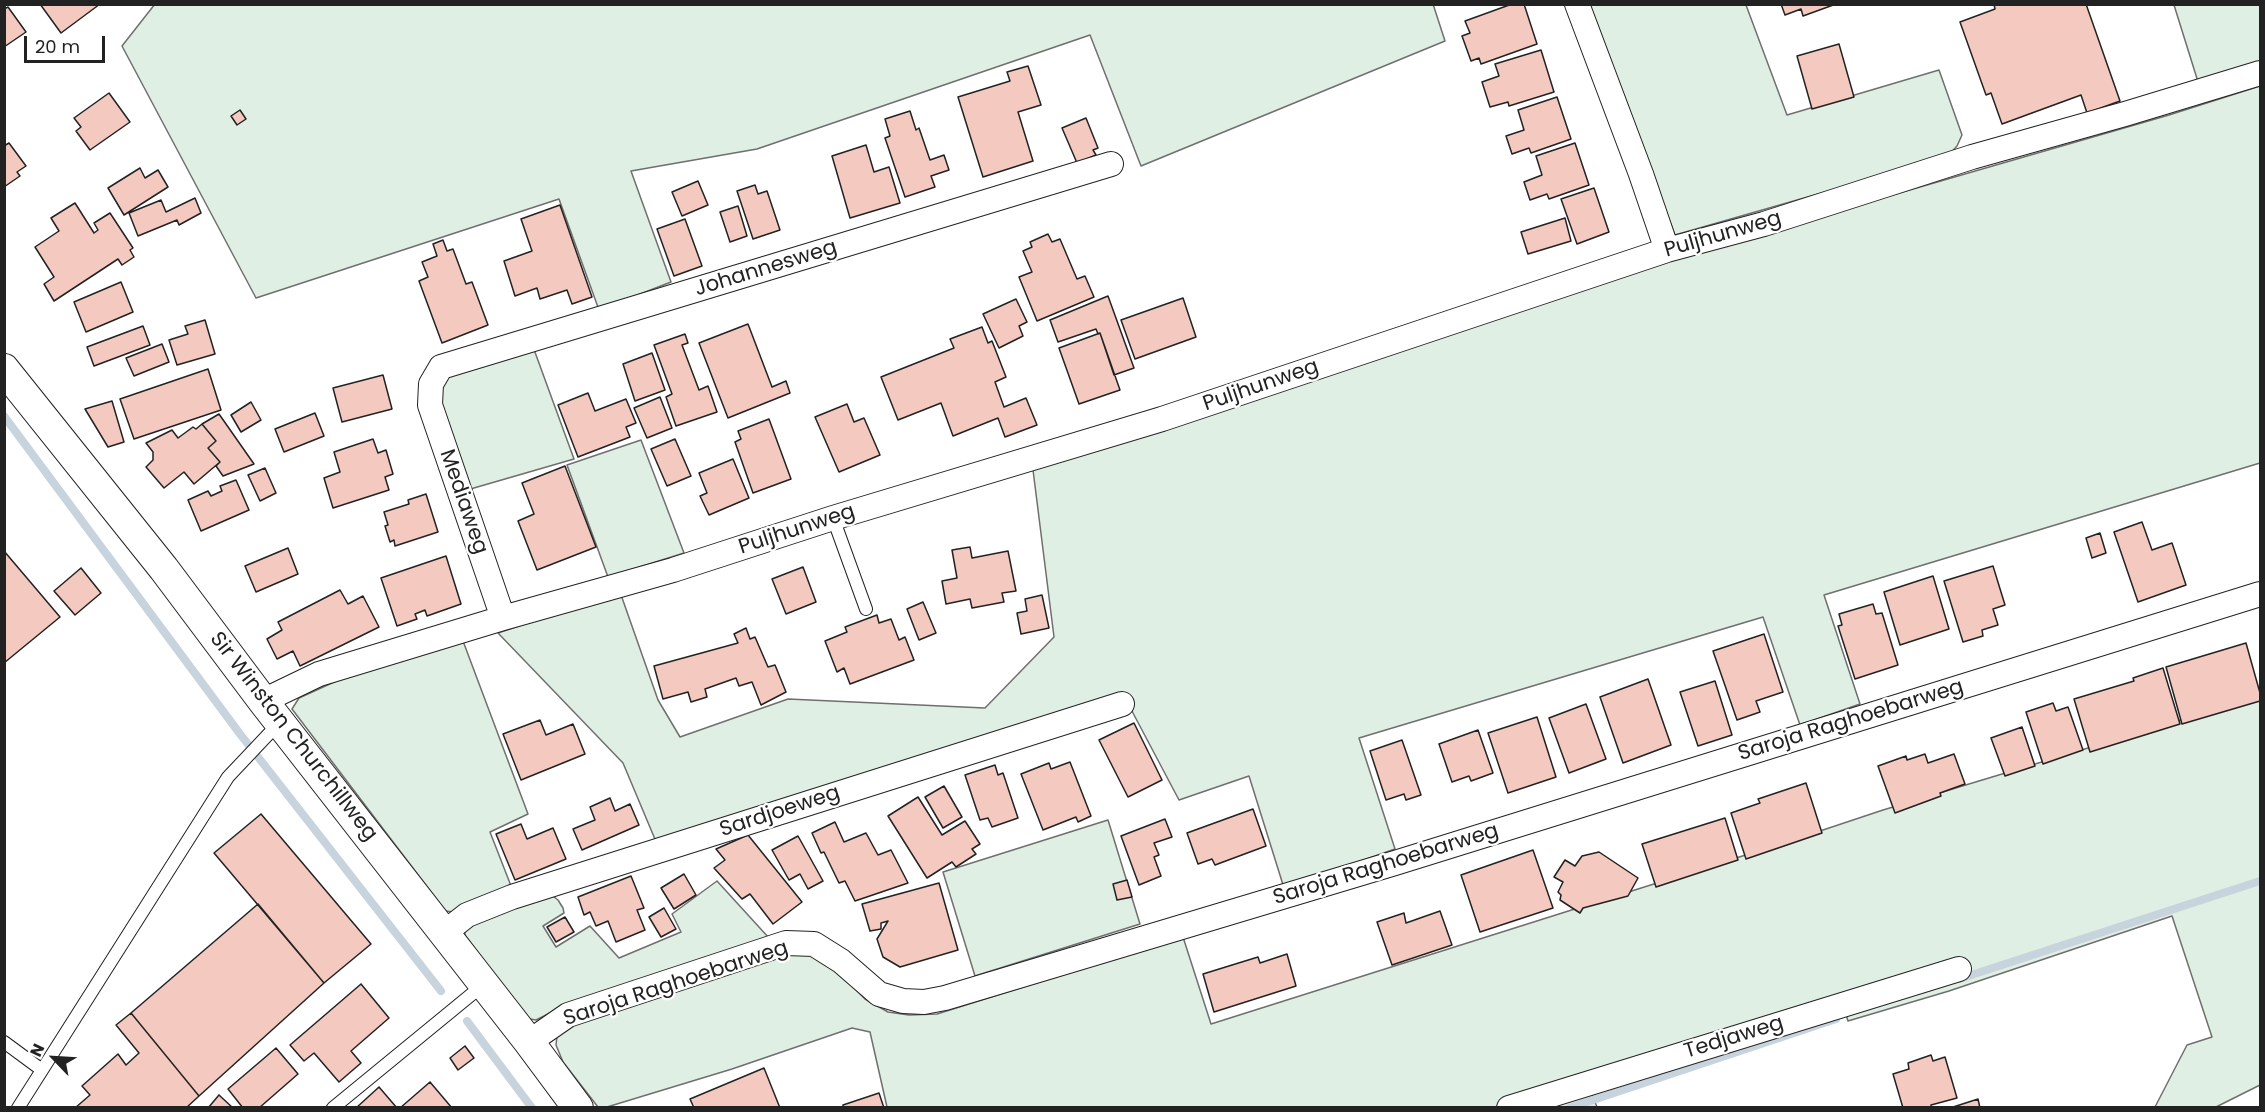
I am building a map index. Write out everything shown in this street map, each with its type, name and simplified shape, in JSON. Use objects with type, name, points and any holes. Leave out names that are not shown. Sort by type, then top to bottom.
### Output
[{"type":"street","points":[[1577,4],[1641,174],[1666,250]]},
{"type":"street","name":"Puljhunweg","points":[[269,721],[319,674],[503,618],[673,570],[833,518],[1162,419],[1666,250],[1764,224],[1972,157],[2260,73]]},
{"type":"street","name":"Johannesweg","points":[[431,384],[441,368],[1111,164]]},
{"type":"street","name":"Sir Winston Churchillweg","points":[[4,369],[164,569],[269,721],[444,933],[578,1107]]},
{"type":"street","name":"Mediaweg","points":[[431,384],[430,405],[503,618]]},
{"type":"street","name":"Saroja Raghoebarweg","points":[[529,1042],[568,1015],[786,944],[814,944],[841,962],[879,994],[903,1001],[924,1002],[945,998],[1407,859],[2260,594]]},
{"type":"street","name":"Sardjoeweg","points":[[444,933],[467,915],[512,897],[1122,704]]},
{"type":"street","name":"Tedjaweg","points":[[1509,1107],[1959,969]]},
{"type":"lane","points":[[833,518],[866,609]]},
{"type":"lane","points":[[18,1107],[233,772],[269,721]]},
{"type":"lane","points":[[333,1107],[484,984]]},
{"type":"lane","points":[[4,1042],[42,1070]]},
{"type":"green space","points":[[155,4],[1433,4],[1445,41],[1141,166],[1090,35],[757,149],[631,171],[671,282],[599,310],[559,199],[256,298],[122,46]]},
{"type":"green space","points":[[1588,5],[1746,5],[1787,115],[1939,70],[1962,135],[1957,146],[1947,157],[1675,235]]},
{"type":"green space","points":[[2174,5],[2260,5],[2260,66],[2199,85]]},
{"type":"green space","points":[[2260,86],[2260,463],[1824,595],[1860,704],[1800,725],[1763,617],[1359,738],[1395,849],[1284,888],[1249,776],[1179,800],[1124,696],[657,844],[623,763],[498,633],[620,592],[658,700],[680,737],[788,699],[985,708],[1054,637],[1033,470],[1709,248],[2169,115]]},
{"type":"green space","points":[[532,344],[574,459],[467,490],[439,406],[441,391],[450,373]]},
{"type":"green space","points":[[641,440],[684,553],[608,577],[567,465]]},
{"type":"green space","points":[[463,641],[528,814],[490,832],[513,891],[453,912],[446,911],[441,905],[292,709],[299,698],[343,678]]},
{"type":"green space","points":[[2260,696],[2260,1085],[2216,1107],[2155,1107],[2187,1045],[2212,1037],[2172,916],[1949,991],[1848,1021],[1845,1011],[1591,1092],[1597,1107],[887,1107],[870,1032],[852,1028],[732,1069],[607,1107],[598,1107],[563,1062],[556,1045],[557,1036],[564,1028],[788,953],[811,954],[834,967],[865,999],[888,1012],[909,1015],[937,1014],[1183,937],[1211,1024],[1883,810]]},
{"type":"green space","points":[[1108,820],[1140,924],[975,976],[943,872]]},
{"type":"green space","points":[[717,881],[769,938],[568,1004],[536,1020],[530,1019],[515,1003],[465,935],[465,927],[549,893],[558,900],[564,913],[543,926],[556,947],[590,926],[619,958],[681,932],[672,914]]},
{"type":"building","points":[[40,4],[100,4],[61,33]]},
{"type":"building","points":[[1512,4],[1524,4],[1537,44],[1481,64],[1479,58],[1471,61],[1462,36],[1470,33],[1465,21]]},
{"type":"building","points":[[1781,4],[1836,4],[1803,16],[1801,9],[1785,15]]},
{"type":"building","points":[[1994,4],[2086,4],[2120,101],[2087,113],[2081,95],[2002,124],[1991,93],[1986,95],[1960,22],[1995,9]]},
{"type":"building","points":[[8,7],[26,32],[4,47],[4,9]]},
{"type":"building","points":[[1839,44],[1854,97],[1812,109],[1797,56]]},
{"type":"building","points":[[1541,50],[1554,92],[1509,106],[1508,102],[1490,107],[1482,82],[1499,76],[1495,64]]},
{"type":"building","points":[[1028,66],[1041,105],[1018,112],[1033,161],[983,177],[958,97],[1010,81],[1007,72]]},
{"type":"building","points":[[109,93],[130,122],[90,150],[76,131],[81,127],[74,118]]},
{"type":"building","points":[[1557,97],[1571,139],[1531,153],[1529,148],[1512,154],[1506,136],[1524,130],[1518,110]]},
{"type":"building","points":[[240,110],[246,119],[237,125],[231,116]]},
{"type":"building","points":[[910,111],[916,130],[919,128],[930,160],[944,155],[949,170],[931,176],[935,187],[905,197],[885,138],[890,136],[885,119]]},
{"type":"building","points":[[1086,118],[1098,148],[1093,150],[1096,155],[1077,163],[1062,128]]},
{"type":"building","points":[[9,143],[26,166],[17,172],[20,176],[4,187],[4,146]]},
{"type":"building","points":[[1575,143],[1589,185],[1549,199],[1547,194],[1530,200],[1524,182],[1542,175],[1536,156]]},
{"type":"building","points":[[866,145],[874,172],[889,167],[900,203],[850,218],[832,156]]},
{"type":"building","points":[[140,168],[145,178],[158,170],[168,187],[124,215],[108,188]]},
{"type":"building","points":[[698,181],[708,205],[682,216],[672,192]]},
{"type":"building","points":[[755,185],[758,194],[767,191],[780,230],[753,239],[737,191]]},
{"type":"building","points":[[1594,188],[1609,232],[1577,244],[1561,199]]},
{"type":"building","points":[[195,198],[201,213],[179,225],[177,220],[138,236],[129,213],[161,200],[166,212]]},
{"type":"building","points":[[75,203],[94,233],[98,230],[94,223],[110,213],[133,248],[130,250],[134,257],[122,265],[118,259],[54,301],[44,284],[54,277],[35,247],[59,231],[51,218]]},
{"type":"building","points":[[560,205],[592,297],[572,304],[567,290],[540,299],[537,288],[515,296],[504,261],[532,251],[521,219]]},
{"type":"building","points":[[738,206],[747,236],[730,242],[720,212]]},
{"type":"building","points":[[1565,218],[1571,241],[1528,254],[1521,232]]},
{"type":"building","points":[[685,219],[702,266],[674,276],[657,229]]},
{"type":"building","points":[[1048,234],[1052,242],[1060,239],[1077,279],[1085,276],[1094,297],[1037,321],[1019,277],[1032,272],[1023,251],[1032,247],[1030,242]]},
{"type":"building","points":[[443,240],[447,251],[453,249],[466,284],[472,282],[488,325],[442,343],[419,281],[428,277],[422,262],[437,256],[433,244]]},
{"type":"building","points":[[121,282],[133,312],[86,332],[74,302]]},
{"type":"building","points":[[1108,296],[1134,368],[1114,375],[1100,333],[1098,334],[1096,329],[1058,342],[1050,320]]},
{"type":"building","points":[[1183,298],[1196,337],[1135,359],[1121,320]]},
{"type":"building","points":[[1016,299],[1027,322],[1019,326],[1023,336],[999,348],[983,314]]},
{"type":"building","points":[[205,320],[215,354],[177,365],[169,340],[188,334],[185,326]]},
{"type":"building","points":[[748,324],[772,387],[786,381],[790,393],[728,418],[699,343]]},
{"type":"building","points":[[143,326],[150,345],[94,366],[87,347]]},
{"type":"building","points":[[982,327],[988,343],[992,341],[1006,377],[995,382],[1004,407],[1026,398],[1037,425],[1005,437],[998,418],[953,436],[941,403],[898,420],[881,377],[954,348],[950,339]]},
{"type":"building","points":[[1100,333],[1120,390],[1079,404],[1059,348]]},
{"type":"building","points":[[685,334],[688,343],[682,345],[699,390],[708,386],[717,412],[676,426],[666,397],[672,394],[654,345]]},
{"type":"building","points":[[162,344],[169,362],[134,376],[126,358]]},
{"type":"building","points":[[652,353],[665,390],[635,401],[623,364]]},
{"type":"building","points":[[208,369],[221,410],[134,439],[120,399]]},
{"type":"building","points":[[383,375],[392,409],[342,422],[333,388]]},
{"type":"building","points":[[588,393],[595,411],[626,399],[636,423],[626,427],[630,437],[578,457],[558,405]]},
{"type":"building","points":[[660,397],[672,428],[647,438],[634,408]]},
{"type":"building","points":[[112,401],[124,442],[108,447],[85,409]]},
{"type":"building","points":[[251,402],[261,420],[241,432],[231,415]]},
{"type":"building","points":[[847,404],[854,422],[864,418],[880,455],[839,472],[815,417]]},
{"type":"building","points":[[315,413],[324,436],[284,452],[275,429]]},
{"type":"building","points":[[219,414],[254,464],[223,476],[216,466],[220,462],[208,448],[216,441],[202,424]]},
{"type":"building","points":[[769,419],[791,479],[753,493],[735,442],[741,439],[738,431]]},
{"type":"building","points":[[202,424],[216,441],[208,448],[220,462],[194,484],[184,472],[164,488],[146,467],[153,460],[153,452],[146,443],[172,430],[178,438],[193,427],[196,429]]},
{"type":"building","points":[[373,439],[378,453],[386,450],[393,474],[385,477],[389,490],[333,508],[324,478],[340,472],[334,452]]},
{"type":"building","points":[[675,439],[691,476],[667,486],[651,449]]},
{"type":"building","points":[[733,459],[749,498],[709,515],[700,496],[707,493],[699,473]]},
{"type":"building","points":[[565,466],[596,547],[537,570],[518,521],[534,514],[522,483]]},
{"type":"building","points":[[265,468],[276,493],[260,501],[248,475]]},
{"type":"building","points":[[236,480],[249,510],[201,531],[188,500],[208,491],[211,496],[222,491],[220,486]]},
{"type":"building","points":[[426,494],[438,532],[395,546],[394,540],[390,542],[384,512],[409,504],[408,500]]},
{"type":"building","points":[[2142,522],[2152,550],[2172,543],[2186,585],[2138,602],[2114,532]]},
{"type":"building","points":[[2100,533],[2106,553],[2092,558],[2086,538]]},
{"type":"building","points":[[970,547],[972,558],[1008,551],[1016,591],[1002,593],[1004,602],[972,608],[970,599],[946,604],[942,581],[957,578],[952,550]]},
{"type":"building","points":[[288,548],[298,574],[256,592],[245,566]]},
{"type":"building","points":[[4,551],[60,617],[4,663]]},
{"type":"building","points":[[446,556],[461,604],[427,616],[425,610],[415,614],[417,619],[397,626],[381,578]]},
{"type":"building","points":[[1993,566],[2005,605],[1993,609],[1998,625],[1982,630],[1983,636],[1963,642],[1944,581]]},
{"type":"building","points":[[803,567],[816,602],[786,614],[772,579]]},
{"type":"building","points":[[81,568],[101,593],[75,615],[54,591]]},
{"type":"building","points":[[1933,576],[1949,629],[1900,645],[1884,592]]},
{"type":"building","points":[[340,590],[348,604],[363,596],[379,627],[300,666],[293,651],[277,659],[267,639],[282,630],[278,622]]},
{"type":"building","points":[[1042,595],[1049,628],[1021,634],[1017,613],[1027,611],[1025,599]]},
{"type":"building","points":[[923,602],[936,633],[919,640],[907,609]]},
{"type":"building","points":[[1873,604],[1876,614],[1882,613],[1898,665],[1855,679],[1838,626],[1842,625],[1839,614]]},
{"type":"building","points":[[877,615],[879,623],[891,619],[899,640],[905,637],[914,660],[850,684],[844,668],[837,672],[825,641],[847,632],[845,627]]},
{"type":"building","points":[[746,628],[750,639],[755,637],[768,667],[775,665],[786,692],[761,705],[752,682],[739,686],[736,678],[705,689],[707,697],[691,702],[688,692],[663,699],[654,666],[738,643],[734,634]]},
{"type":"building","points":[[1764,634],[1783,692],[1756,701],[1760,712],[1737,720],[1713,651]]},
{"type":"building","points":[[2246,643],[2260,693],[2260,701],[2182,724],[2166,667]]},
{"type":"building","points":[[2163,668],[2180,724],[2090,752],[2074,699],[2134,681],[2133,678]]},
{"type":"building","points":[[1648,679],[1671,745],[1623,763],[1600,697]]},
{"type":"building","points":[[1715,681],[1732,735],[1698,746],[1680,692]]},
{"type":"building","points":[[2053,703],[2056,711],[2068,707],[2083,750],[2043,764],[2026,712]]},
{"type":"building","points":[[1586,704],[1606,759],[1569,773],[1549,718]]},
{"type":"building","points":[[1537,717],[1556,777],[1508,793],[1488,733]]},
{"type":"building","points":[[540,720],[546,735],[573,724],[585,754],[521,780],[503,734]]},
{"type":"building","points":[[1134,723],[1162,780],[1128,797],[1099,740]]},
{"type":"building","points":[[2022,727],[2035,766],[2005,776],[1991,738]]},
{"type":"building","points":[[1478,730],[1493,773],[1471,781],[1469,776],[1452,782],[1439,744]]},
{"type":"building","points":[[1402,740],[1421,795],[1406,800],[1404,794],[1386,800],[1370,751]]},
{"type":"building","points":[[1925,754],[1928,763],[1954,754],[1965,784],[1940,793],[1941,796],[1895,813],[1878,766],[1906,756],[1907,760]]},
{"type":"building","points":[[1070,762],[1091,816],[1078,822],[1076,817],[1043,830],[1021,774],[1049,763],[1051,769]]},
{"type":"building","points":[[995,765],[998,775],[1003,773],[1018,818],[992,827],[988,818],[980,820],[965,775]]},
{"type":"building","points":[[1806,783],[1822,833],[1746,859],[1731,813],[1760,803],[1758,799]]},
{"type":"building","points":[[944,786],[962,817],[943,828],[925,797]]},
{"type":"building","points":[[918,797],[942,835],[965,821],[980,844],[972,849],[976,854],[956,867],[952,862],[927,878],[888,816]]},
{"type":"building","points":[[610,798],[615,811],[630,804],[639,825],[582,850],[573,829],[595,820],[590,807]]},
{"type":"building","points":[[1253,809],[1266,846],[1215,865],[1212,859],[1198,864],[1187,833]]},
{"type":"building","points":[[261,814],[371,944],[324,983],[214,853]]},
{"type":"building","points":[[1725,818],[1738,860],[1656,887],[1642,844]]},
{"type":"building","points":[[1165,819],[1172,837],[1154,843],[1159,855],[1154,857],[1161,876],[1139,885],[1121,836]]},
{"type":"building","points":[[835,822],[844,842],[866,833],[878,855],[891,850],[908,883],[855,901],[845,881],[839,883],[812,833]]},
{"type":"building","points":[[521,824],[527,839],[553,828],[566,859],[515,880],[496,834]]},
{"type":"building","points":[[748,835],[802,902],[773,924],[750,894],[742,899],[714,868],[725,860],[716,849]]},
{"type":"building","points":[[798,836],[823,881],[808,889],[800,874],[789,880],[772,850]]},
{"type":"building","points":[[1533,850],[1553,908],[1480,932],[1461,875]]},
{"type":"building","points":[[1599,852],[1638,878],[1628,896],[1583,908],[1580,913],[1560,900],[1561,895],[1558,892],[1563,882],[1554,877],[1565,860],[1575,866],[1582,856]]},
{"type":"building","points":[[684,874],[696,895],[674,909],[661,888]]},
{"type":"building","points":[[631,876],[644,908],[637,910],[645,930],[616,942],[608,921],[596,926],[590,912],[584,915],[578,897]]},
{"type":"building","points":[[1127,880],[1132,897],[1117,900],[1113,884]]},
{"type":"building","points":[[939,883],[958,950],[900,967],[883,957],[877,939],[888,921],[881,923],[881,929],[870,931],[862,904]]},
{"type":"building","points":[[258,904],[324,983],[199,1096],[131,1013]]},
{"type":"building","points":[[664,908],[676,929],[661,937],[649,917]]},
{"type":"building","points":[[1440,911],[1452,945],[1392,965],[1377,922],[1404,913],[1406,923]]},
{"type":"building","points":[[565,917],[574,932],[556,942],[547,927]]},
{"type":"building","points":[[1287,954],[1296,986],[1214,1012],[1203,974],[1258,957],[1260,963]]},
{"type":"building","points":[[361,984],[389,1018],[351,1051],[361,1063],[339,1082],[314,1053],[304,1061],[290,1045]]},
{"type":"building","points":[[131,1013],[199,1096],[186,1108],[75,1108],[90,1095],[82,1086],[118,1054],[126,1065],[139,1053],[116,1025]]},
{"type":"building","points":[[465,1046],[474,1058],[458,1070],[450,1058]]},
{"type":"building","points":[[276,1048],[298,1074],[259,1108],[243,1108],[228,1089]]},
{"type":"building","points":[[1931,1055],[1933,1061],[1945,1057],[1957,1098],[1931,1105],[1931,1108],[1903,1108],[1893,1074],[1909,1069],[1908,1063]]},
{"type":"building","points":[[764,1068],[780,1108],[694,1108],[690,1099]]},
{"type":"building","points":[[430,1082],[452,1108],[400,1108]]},
{"type":"building","points":[[379,1087],[397,1108],[356,1108]]},
{"type":"building","points":[[879,1093],[884,1108],[843,1108],[843,1105]]},
{"type":"building","points":[[219,1095],[233,1108],[208,1108]]},
{"type":"building","points":[[1978,1099],[1980,1108],[1950,1108]]},
{"type":"waterway","points":[[4,416],[240,734],[441,991]]},
{"type":"waterway","points":[[1959,979],[2260,881]]},
{"type":"waterway","points":[[1569,1108],[1836,1019]]},
{"type":"waterway","points":[[467,1021],[532,1108]]}]
